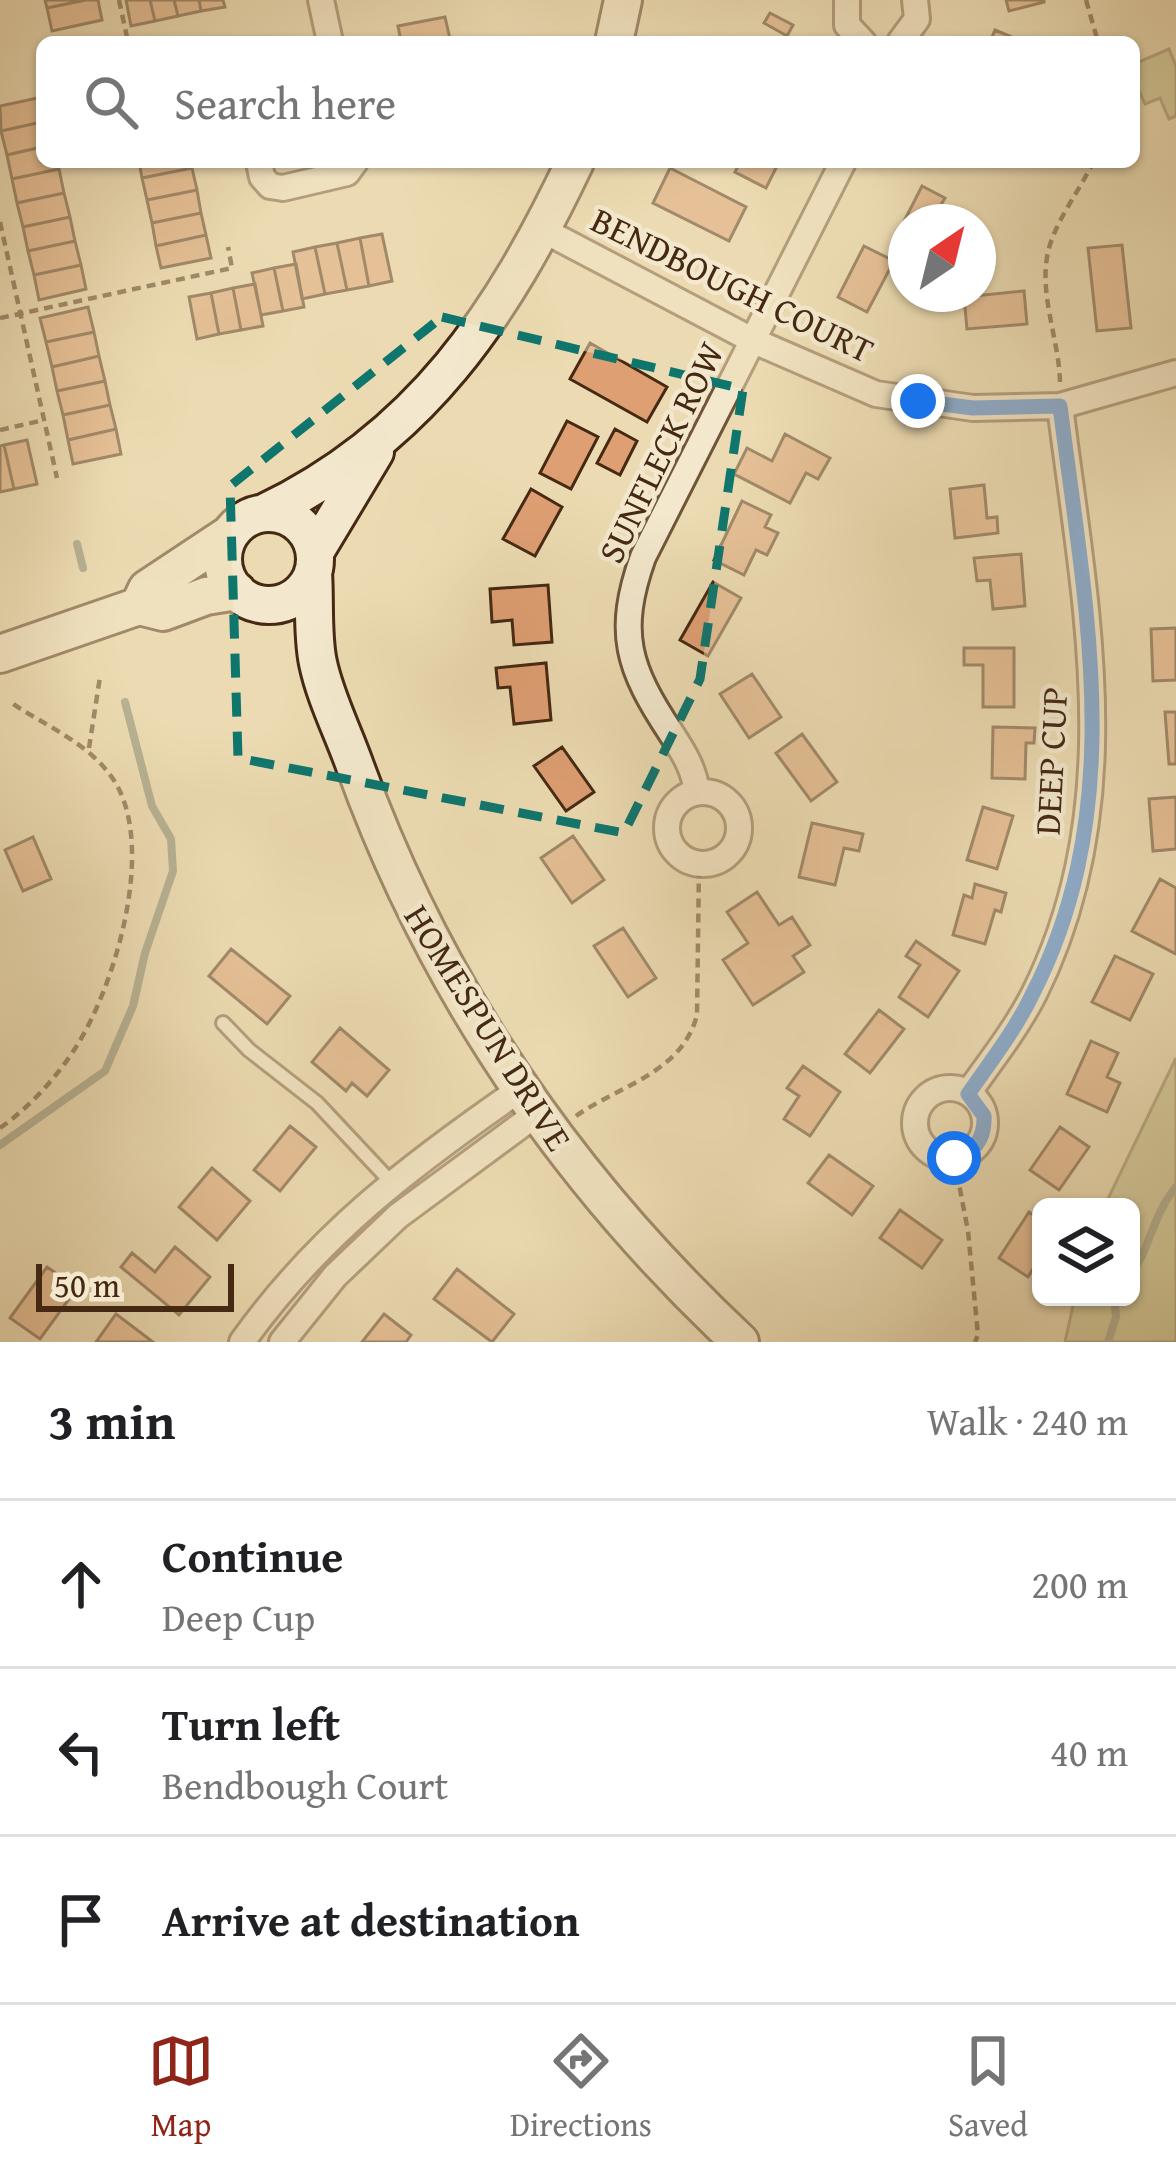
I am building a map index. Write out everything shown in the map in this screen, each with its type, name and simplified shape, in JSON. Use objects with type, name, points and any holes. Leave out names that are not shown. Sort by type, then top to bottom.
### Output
[{"type":"street","points":[[321,0],[329,36]]},
{"type":"street","points":[[615,36],[623,0]]},
{"type":"street","points":[[847,0],[847,25],[857,36]]},
{"type":"street","points":[[904,36],[916,19],[915,0]]},
{"type":"street","points":[[261,168],[270,186],[283,188],[347,173],[351,168]]},
{"type":"street","points":[[139,606],[147,589],[239,524],[314,490],[434,391],[510,288],[572,168]]},
{"type":"street","name":"SUNFLECK ROW","points":[[699,865],[727,856],[740,832],[732,807],[711,793],[698,792],[695,773],[637,676],[627,639],[627,610],[643,557],[840,168]]},
{"type":"street","name":"BENDBOUGH COURT","points":[[542,230],[754,341],[876,394],[973,408],[1060,406],[1176,373]]},
{"type":"street","name":"DEEP CUP","points":[[968,1094],[1041,977],[1064,919],[1090,814],[1094,761],[1090,652],[1060,406]]},
{"type":"street","points":[[0,654],[139,606],[163,612],[206,596],[297,595],[386,435]]},
{"type":"street","points":[[264,513],[282,514],[297,522],[309,535],[314,562]]},
{"type":"street","points":[[230,534],[224,563],[254,598]]},
{"type":"street","name":"HOMESPUN DRIVE","points":[[314,562],[317,662],[377,827],[410,901],[540,1109],[642,1245],[740,1342]]},
{"type":"street","name":"HOMESPUN DRIVE","points":[[254,598],[317,662]]},
{"type":"street","points":[[698,792],[675,805],[666,832],[683,860],[699,865]]},
{"type":"street","points":[[954,1089],[968,1094],[978,1103],[985,1125],[975,1148],[954,1158],[926,1149],[918,1138],[915,1117],[919,1106],[935,1091],[954,1089]]},
{"type":"street","points":[[242,1342],[312,1254],[391,1182],[540,1109]]},
{"type":"street","points":[[282,1342],[335,1276],[398,1216],[540,1109]]},
{"type":"lane","points":[[223,1023],[249,1050],[317,1103],[391,1182]]},
{"type":"lane","points":[[312,1254],[335,1276]]},
{"type":"path","points":[[119,0],[127,36]]},
{"type":"path","points":[[1086,0],[1096,36]]},
{"type":"path","points":[[1060,406],[1047,259],[1090,168]]},
{"type":"path","points":[[0,226],[57,478]]},
{"type":"path","points":[[0,318],[232,268],[227,247]]},
{"type":"path","points":[[0,430],[44,420]]},
{"type":"path","points":[[88,751],[100,677]]},
{"type":"path","points":[[0,1129],[48,1083],[75,1048],[109,976],[123,923],[133,842],[117,785],[88,751],[13,704]]},
{"type":"path","points":[[540,1109],[663,1067],[682,1050],[697,1016],[699,865]]},
{"type":"path","points":[[954,1158],[968,1231],[975,1342]]},
{"type":"highlighted area","points":[[442,317],[743,389],[700,679],[624,833],[238,758],[230,486]]},
{"type":"green space","points":[[1169,49],[1176,66],[1176,116],[1169,119],[1160,98],[1145,104],[1140,93],[1140,61]]},
{"type":"green space","points":[[1176,1058],[1176,1342],[1065,1342],[1073,1306],[1140,1306],[1140,1198],[1108,1198]]},
{"type":"building","points":[[45,0],[86,0],[47,8]]},
{"type":"building","points":[[98,0],[102,20],[52,31],[47,8]]},
{"type":"building","points":[[126,0],[150,0],[155,21],[131,26]]},
{"type":"building","points":[[150,0],[174,0],[178,16],[155,21]]},
{"type":"building","points":[[174,0],[199,0],[201,11],[178,16]]},
{"type":"building","points":[[199,0],[223,0],[225,7],[201,11]]},
{"type":"building","points":[[1006,0],[1044,0],[1044,2],[1009,11]]},
{"type":"building","points":[[770,13],[793,25],[787,36],[764,23]]},
{"type":"building","points":[[445,17],[449,36],[400,36],[398,26]]},
{"type":"building","points":[[36,98],[36,123],[1,131],[0,106]]},
{"type":"building","points":[[36,123],[36,148],[7,155],[1,131]]},
{"type":"building","points":[[36,148],[36,168],[59,169],[12,179],[7,155]]},
{"type":"building","points":[[140,168],[192,168],[142,178]]},
{"type":"building","points":[[192,168],[197,190],[147,200],[142,178]]},
{"type":"building","points":[[670,168],[746,207],[729,241],[653,203]]},
{"type":"building","points":[[737,168],[776,168],[766,188],[735,172]]},
{"type":"building","points":[[59,169],[64,193],[17,203],[12,179]]},
{"type":"building","points":[[922,186],[945,198],[941,204],[913,204]]},
{"type":"building","points":[[197,190],[201,213],[152,223],[147,200]]},
{"type":"building","points":[[64,193],[70,217],[23,227],[17,203]]},
{"type":"building","points":[[201,213],[206,235],[156,246],[152,223]]},
{"type":"building","points":[[70,217],[75,241],[28,251],[23,227]]},
{"type":"building","points":[[382,234],[392,281],[369,286],[360,238]]},
{"type":"building","points":[[206,235],[211,258],[161,268],[156,246]]},
{"type":"building","points":[[360,238],[369,286],[347,290],[337,243]]},
{"type":"building","points":[[75,241],[81,265],[34,275],[28,251]]},
{"type":"building","points":[[337,243],[347,290],[325,294],[315,247]]},
{"type":"building","points":[[1122,245],[1131,328],[1097,331],[1088,248]]},
{"type":"building","points":[[864,246],[888,258],[888,272],[867,312],[838,297]]},
{"type":"building","points":[[315,247],[325,294],[302,299],[293,252]]},
{"type":"building","points":[[296,264],[304,307],[283,311],[274,268]]},
{"type":"building","points":[[81,265],[86,289],[39,300],[34,275]]},
{"type":"building","points":[[274,268],[283,311],[261,315],[252,273]]},
{"type":"building","points":[[255,284],[263,326],[241,330],[233,288]]},
{"type":"building","points":[[233,288],[241,330],[219,334],[211,293]]},
{"type":"building","points":[[1024,291],[1027,324],[967,329],[965,312],[996,312],[996,294]]},
{"type":"building","points":[[211,293],[219,334],[197,339],[189,297]]},
{"type":"building","points":[[88,307],[94,332],[46,342],[40,318]]},
{"type":"building","points":[[94,332],[99,356],[52,367],[46,342]]},
{"type":"building","points":[[590,343],[667,387],[647,422],[570,379]]},
{"type":"building","points":[[99,356],[105,381],[57,391],[52,367]]},
{"type":"building","points":[[105,381],[110,405],[63,415],[57,391]]},
{"type":"building","points":[[110,405],[116,429],[68,440],[63,415]]},
{"type":"building","points":[[567,421],[598,437],[571,489],[540,473]]},
{"type":"building","points":[[116,429],[121,454],[73,464],[68,440]]},
{"type":"building","points":[[615,429],[637,441],[620,475],[597,463]]},
{"type":"building","points":[[785,434],[830,458],[818,479],[806,473],[790,503],[734,474],[747,448],[772,461]]},
{"type":"building","points":[[27,440],[37,484],[14,489],[4,445]]},
{"type":"building","points":[[4,445],[14,489],[0,492],[0,446]]},
{"type":"building","points":[[984,485],[987,518],[997,517],[998,533],[955,538],[950,489]]},
{"type":"building","points":[[531,489],[562,507],[535,556],[503,539]]},
{"type":"building","points":[[742,501],[771,515],[765,527],[778,533],[767,555],[756,550],[744,575],[714,560]]},
{"type":"building","points":[[1021,554],[1025,606],[993,609],[990,580],[977,581],[974,558]]},
{"type":"building","points":[[713,582],[741,598],[708,656],[680,640]]},
{"type":"building","points":[[548,585],[552,642],[514,645],[512,620],[492,622],[490,589]]},
{"type":"building","points":[[1176,628],[1176,680],[1153,681],[1151,629]]},
{"type":"building","points":[[964,648],[1014,648],[1014,707],[983,707],[983,665],[964,665]]},
{"type":"building","points":[[546,663],[551,720],[514,724],[510,687],[498,688],[496,668]]},
{"type":"building","points":[[752,674],[781,717],[749,738],[720,694]]},
{"type":"building","points":[[1165,712],[1176,712],[1176,764],[1169,764]]},
{"type":"building","points":[[993,727],[1035,728],[1034,743],[1026,743],[1025,779],[992,778]]},
{"type":"building","points":[[802,734],[837,782],[811,801],[776,753]]},
{"type":"building","points":[[562,747],[594,792],[566,811],[534,766]]},
{"type":"building","points":[[1176,797],[1176,849],[1153,851],[1149,799]]},
{"type":"building","points":[[983,807],[1013,816],[997,869],[967,860]]},
{"type":"building","points":[[812,823],[863,834],[859,851],[844,848],[835,885],[799,877]]},
{"type":"building","points":[[573,836],[604,880],[572,903],[541,858]]},
{"type":"building","points":[[33,837],[51,879],[23,891],[5,850]]},
{"type":"building","points":[[1160,879],[1176,888],[1176,954],[1132,931]]},
{"type":"building","points":[[975,884],[1006,893],[1001,912],[995,910],[985,944],[953,935],[964,895],[972,898]]},
{"type":"building","points":[[757,892],[779,925],[792,917],[810,945],[793,956],[804,972],[753,1005],[723,960],[748,943],[727,912]]},
{"type":"building","points":[[623,928],[656,978],[628,997],[594,946]]},
{"type":"building","points":[[916,941],[959,971],[928,1017],[899,997],[920,965],[906,956]]},
{"type":"building","points":[[231,949],[290,996],[267,1024],[209,976]]},
{"type":"building","points":[[1115,956],[1153,974],[1130,1020],[1092,1002]]},
{"type":"building","points":[[879,1010],[904,1029],[870,1073],[845,1054]]},
{"type":"building","points":[[340,1028],[389,1070],[367,1096],[352,1083],[346,1091],[312,1062]]},
{"type":"building","points":[[1091,1041],[1118,1053],[1107,1077],[1120,1083],[1107,1112],[1067,1094]]},
{"type":"building","points":[[803,1066],[840,1092],[810,1136],[784,1119],[799,1096],[787,1088]]},
{"type":"building","points":[[290,1126],[316,1147],[280,1191],[254,1170]]},
{"type":"building","points":[[1060,1127],[1089,1147],[1059,1190],[1030,1170]]},
{"type":"building","points":[[829,1155],[873,1186],[852,1215],[808,1183]]},
{"type":"building","points":[[212,1168],[250,1201],[217,1240],[179,1207]]},
{"type":"building","points":[[900,1210],[942,1240],[922,1268],[880,1238]]},
{"type":"building","points":[[1029,1212],[1032,1214],[1028,1277],[999,1258]]},
{"type":"building","points":[[175,1247],[210,1277],[179,1315],[121,1267],[132,1253],[155,1272]]},
{"type":"building","points":[[47,1267],[77,1288],[40,1339],[10,1318]]},
{"type":"building","points":[[457,1269],[514,1314],[492,1342],[434,1299]]},
{"type":"building","points":[[116,1314],[153,1342],[96,1342]]},
{"type":"building","points":[[384,1314],[411,1335],[406,1342],[362,1342]]},
{"type":"waterway","points":[[77,544],[83,568]]},
{"type":"waterway","points":[[0,1145],[105,1071],[133,1006],[173,871],[171,839],[152,806],[125,702]]},
{"type":"waterway","points":[[1140,1258],[1176,1187]]},
{"type":"waterway","points":[[1108,1342],[1115,1306]]},
{"type":"route","points":[[918,401],[973,408],[1060,406],[1094,712],[1090,814],[1064,919],[1033,995],[968,1094],[984,1116],[982,1137],[975,1148],[954,1158]]}]
